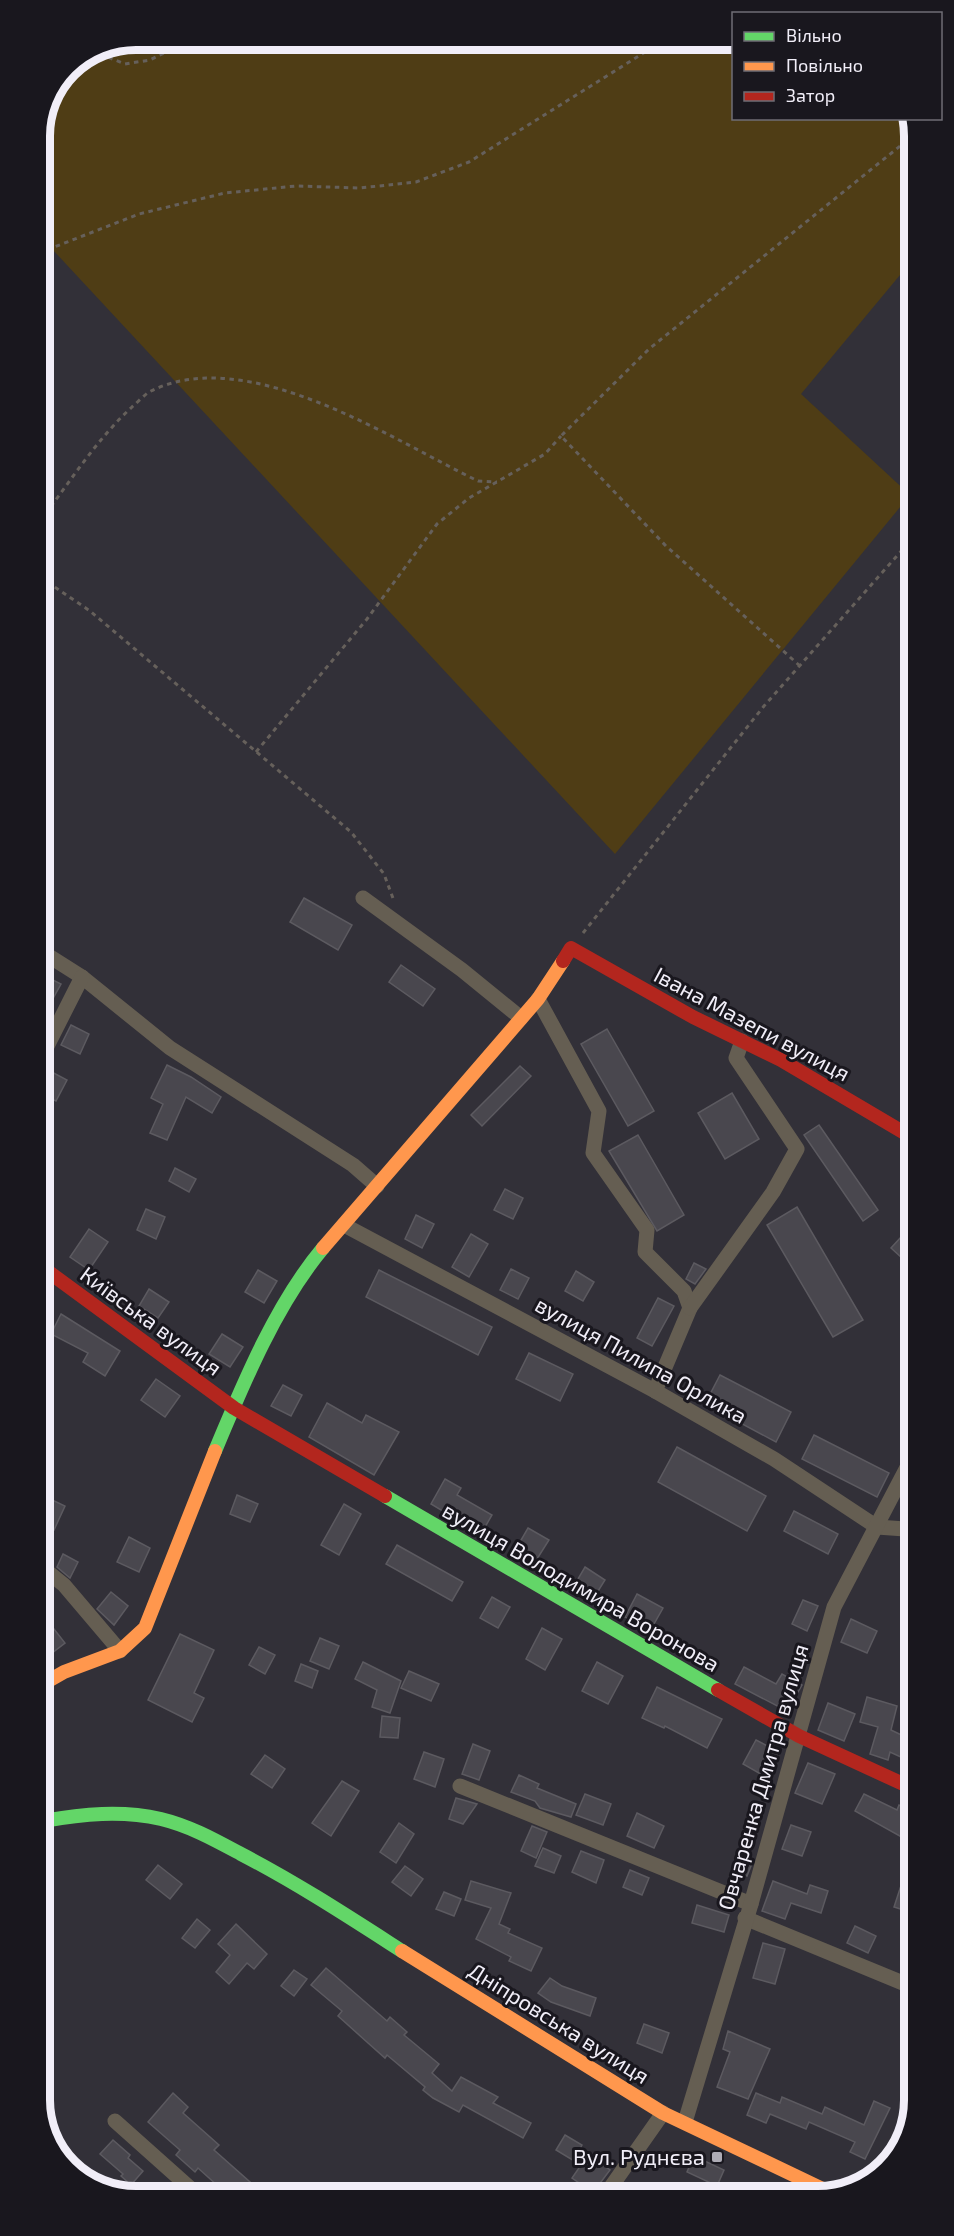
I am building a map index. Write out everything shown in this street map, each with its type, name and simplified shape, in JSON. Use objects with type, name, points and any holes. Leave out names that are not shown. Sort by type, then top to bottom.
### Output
[{"type":"main road","points":[[50,1680],[64,1672],[120,1651],[145,1628],[234,1408],[282,1308],[310,1264],[538,999],[571,948]]},
{"type":"main road","name":"Івана Мазепи вулиця","points":[[571,948],[693,1017],[781,1060],[904,1133]]},
{"type":"main road","name":"Київська вулиця","points":[[50,1273],[234,1408]]},
{"type":"main road","name":"вулиця Володимира Воронова","points":[[234,1408],[576,1609],[799,1736],[904,1784]]},
{"type":"main road","name":"Дніпровська вулиця","points":[[50,1820],[81,1814],[116,1813],[161,1819],[196,1830],[276,1872],[663,2113],[817,2186]]},
{"type":"street","points":[[363,898],[521,1018]]},
{"type":"street","points":[[50,956],[82,976],[170,1048],[353,1165],[377,1186]]},
{"type":"street","points":[[50,1040],[82,976]]},
{"type":"street","points":[[538,999],[599,1111],[593,1153],[647,1230],[645,1252],[684,1291],[690,1308]]},
{"type":"street","points":[[655,1391],[690,1308],[773,1192],[796,1149],[736,1058],[742,1041]]},
{"type":"street","name":"вулиця Пилипа Орлика","points":[[344,1225],[655,1391],[774,1459],[877,1527],[904,1529]]},
{"type":"street","name":"Овчаренка Дмитра вулиця","points":[[685,2122],[799,1736],[834,1607],[904,1474]]},
{"type":"street","points":[[50,1574],[64,1586],[120,1651]]},
{"type":"street","points":[[460,1786],[748,1911],[904,1983]]},
{"type":"street","points":[[612,2186],[663,2113]]},
{"type":"street","points":[[115,2121],[188,2186]]},
{"type":"path","points":[[104,55],[125,64],[150,60],[170,50]]},
{"type":"path","points":[[50,249],[140,214],[225,193],[296,186],[360,188],[416,182],[469,162],[648,50]]},
{"type":"path","points":[[256,752],[367,619],[437,524],[469,498],[545,454],[650,349],[904,143]]},
{"type":"path","points":[[50,507],[99,440],[149,393],[185,381],[221,378],[263,383],[303,397],[372,427],[478,481],[497,482]]},
{"type":"path","points":[[561,436],[666,546],[800,666]]},
{"type":"path","points":[[571,948],[764,706],[904,548]]},
{"type":"path","points":[[50,585],[90,611],[351,832],[384,874],[404,928]]},
{"type":"shaded area","points":[[135,50],[732,50],[732,120],[903,120],[904,270],[801,394],[904,489],[904,502],[615,854],[50,247],[52,113],[64,87],[87,64],[118,51]]},
{"type":"building","points":[[304,898],[352,925],[338,950],[290,922]]},
{"type":"building","points":[[401,965],[435,989],[423,1006],[389,982]]},
{"type":"building","points":[[50,978],[61,984],[50,1004]]},
{"type":"building","points":[[71,1025],[89,1034],[80,1054],[61,1045]]},
{"type":"building","points":[[607,1029],[654,1111],[628,1126],[581,1044]]},
{"type":"building","points":[[167,1065],[191,1077],[221,1097],[212,1113],[186,1097],[167,1140],[150,1133],[163,1104],[151,1098]]},
{"type":"building","points":[[520,1066],[531,1076],[482,1126],[471,1115]]},
{"type":"building","points":[[50,1071],[67,1080],[56,1101],[50,1098]]},
{"type":"building","points":[[732,1093],[759,1139],[725,1159],[698,1113]]},
{"type":"building","points":[[819,1125],[878,1210],[863,1221],[804,1135]]},
{"type":"building","points":[[638,1135],[684,1215],[657,1231],[609,1151]]},
{"type":"building","points":[[175,1168],[196,1179],[189,1192],[169,1181]]},
{"type":"building","points":[[505,1189],[523,1198],[513,1219],[494,1210]]},
{"type":"building","points":[[797,1207],[863,1320],[833,1337],[767,1225]]},
{"type":"building","points":[[146,1209],[165,1217],[156,1239],[137,1230]]},
{"type":"building","points":[[416,1215],[434,1224],[422,1248],[405,1239]]},
{"type":"building","points":[[89,1229],[108,1242],[89,1270],[70,1257]]},
{"type":"building","points":[[471,1234],[488,1244],[469,1277],[452,1267]]},
{"type":"building","points":[[904,1234],[904,1260],[891,1248]]},
{"type":"building","points":[[694,1263],[706,1269],[695,1284],[686,1279]]},
{"type":"building","points":[[511,1269],[529,1278],[518,1299],[500,1290]]},
{"type":"building","points":[[258,1270],[277,1281],[264,1303],[245,1292]]},
{"type":"building","points":[[379,1270],[492,1327],[478,1355],[366,1297]]},
{"type":"building","points":[[576,1271],[594,1282],[583,1301],[565,1291]]},
{"type":"building","points":[[149,1289],[169,1302],[158,1318],[139,1306]]},
{"type":"building","points":[[658,1298],[674,1306],[652,1346],[637,1338]]},
{"type":"building","points":[[61,1314],[120,1351],[105,1376],[83,1362],[88,1353],[51,1334]]},
{"type":"building","points":[[222,1334],[243,1347],[230,1367],[209,1354]]},
{"type":"building","points":[[529,1353],[573,1374],[560,1401],[516,1379]]},
{"type":"building","points":[[720,1375],[791,1412],[776,1442],[705,1404]]},
{"type":"building","points":[[156,1379],[180,1396],[165,1417],[141,1400]]},
{"type":"building","points":[[283,1385],[302,1395],[291,1416],[271,1406]]},
{"type":"building","points":[[327,1403],[362,1423],[366,1415],[399,1432],[374,1475],[309,1437]]},
{"type":"building","points":[[814,1435],[889,1473],[877,1497],[802,1459]]},
{"type":"building","points":[[677,1447],[766,1496],[747,1531],[658,1482]]},
{"type":"building","points":[[445,1479],[461,1488],[457,1495],[492,1515],[481,1534],[431,1504]]},
{"type":"building","points":[[237,1495],[258,1504],[250,1522],[230,1514]]},
{"type":"building","points":[[50,1499],[65,1506],[54,1530],[50,1528]]},
{"type":"building","points":[[344,1504],[361,1514],[339,1555],[321,1545]]},
{"type":"building","points":[[794,1511],[838,1534],[828,1554],[784,1531]]},
{"type":"building","points":[[528,1528],[549,1540],[537,1559],[517,1547]]},
{"type":"building","points":[[129,1537],[150,1548],[139,1572],[117,1562]]},
{"type":"building","points":[[397,1545],[463,1582],[452,1601],[386,1564]]},
{"type":"building","points":[[63,1554],[78,1562],[70,1578],[57,1567]]},
{"type":"building","points":[[585,1567],[605,1580],[595,1596],[575,1584]]},
{"type":"building","points":[[111,1592],[128,1606],[114,1625],[97,1609]]},
{"type":"building","points":[[637,1594],[663,1608],[650,1631],[625,1617]]},
{"type":"building","points":[[492,1597],[510,1607],[498,1628],[480,1618]]},
{"type":"building","points":[[803,1600],[818,1606],[807,1631],[792,1624]]},
{"type":"building","points":[[851,1619],[877,1631],[867,1653],[841,1642]]},
{"type":"building","points":[[50,1624],[65,1643],[50,1655]]},
{"type":"building","points":[[542,1628],[562,1639],[545,1670],[526,1659]]},
{"type":"building","points":[[180,1634],[214,1650],[194,1693],[204,1698],[192,1722],[148,1700]]},
{"type":"building","points":[[320,1638],[339,1646],[329,1669],[310,1661]]},
{"type":"building","points":[[259,1647],[275,1655],[265,1674],[249,1665]]},
{"type":"building","points":[[363,1662],[401,1681],[390,1713],[372,1707],[377,1690],[355,1679]]},
{"type":"building","points":[[597,1662],[623,1676],[608,1704],[582,1691]]},
{"type":"building","points":[[301,1664],[318,1671],[312,1688],[295,1681]]},
{"type":"building","points":[[744,1667],[776,1684],[782,1674],[802,1685],[787,1711],[735,1684]]},
{"type":"building","points":[[409,1671],[439,1684],[431,1701],[401,1688]]},
{"type":"building","points":[[657,1687],[722,1719],[707,1748],[665,1726],[664,1728],[642,1718]]},
{"type":"building","points":[[867,1697],[897,1706],[891,1730],[904,1736],[904,1758],[890,1752],[888,1760],[870,1754],[878,1727],[860,1722]]},
{"type":"building","points":[[828,1703],[855,1714],[844,1741],[818,1730]]},
{"type":"building","points":[[382,1716],[400,1718],[398,1738],[380,1737]]},
{"type":"building","points":[[756,1740],[779,1752],[766,1777],[743,1764]]},
{"type":"building","points":[[473,1744],[490,1751],[479,1780],[462,1774]]},
{"type":"building","points":[[424,1752],[444,1759],[435,1787],[414,1779]]},
{"type":"building","points":[[265,1755],[285,1769],[272,1788],[251,1774]]},
{"type":"building","points":[[808,1763],[835,1774],[822,1804],[795,1793]]},
{"type":"building","points":[[519,1775],[539,1784],[537,1788],[576,1804],[571,1817],[540,1808],[535,1801],[511,1792]]},
{"type":"building","points":[[342,1781],[359,1791],[331,1836],[312,1823]]},
{"type":"building","points":[[585,1794],[611,1804],[603,1825],[576,1815]]},
{"type":"building","points":[[864,1794],[897,1810],[899,1805],[904,1807],[904,1838],[855,1811]]},
{"type":"building","points":[[456,1798],[477,1804],[463,1824],[449,1819]]},
{"type":"building","points":[[637,1813],[664,1826],[654,1848],[627,1836]]},
{"type":"building","points":[[399,1823],[414,1834],[396,1863],[380,1852]]},
{"type":"building","points":[[791,1825],[811,1832],[802,1856],[782,1849]]},
{"type":"building","points":[[532,1826],[547,1832],[536,1858],[521,1851]]},
{"type":"building","points":[[543,1848],[561,1856],[554,1873],[535,1866]]},
{"type":"building","points":[[581,1851],[604,1860],[596,1883],[572,1872]]},
{"type":"building","points":[[740,1855],[753,1861],[747,1876],[733,1870]]},
{"type":"building","points":[[158,1865],[182,1884],[170,1899],[146,1880]]},
{"type":"building","points":[[405,1866],[423,1879],[411,1896],[392,1882]]},
{"type":"building","points":[[630,1870],[649,1878],[642,1895],[623,1887]]},
{"type":"building","points":[[904,1876],[904,1910],[894,1907]]},
{"type":"building","points":[[471,1881],[511,1893],[499,1924],[510,1929],[508,1933],[542,1948],[531,1971],[509,1961],[511,1957],[476,1939],[491,1908],[465,1900]]},
{"type":"building","points":[[773,1881],[807,1894],[810,1885],[828,1891],[821,1913],[791,1903],[785,1919],[762,1911]]},
{"type":"building","points":[[444,1892],[461,1899],[454,1916],[436,1909]]},
{"type":"building","points":[[697,1905],[729,1915],[724,1932],[692,1923]]},
{"type":"building","points":[[197,1919],[210,1930],[195,1948],[182,1938]]},
{"type":"building","points":[[236,1924],[267,1954],[254,1969],[247,1963],[229,1984],[216,1972],[230,1955],[218,1944]]},
{"type":"building","points":[[855,1926],[876,1936],[868,1953],[847,1943]]},
{"type":"building","points":[[763,1943],[785,1949],[775,1984],[753,1978]]},
{"type":"building","points":[[326,1968],[387,2021],[390,2017],[407,2032],[404,2035],[439,2064],[432,2073],[452,2091],[461,2077],[498,2097],[493,2103],[531,2123],[523,2138],[463,2105],[459,2112],[433,2098],[423,2090],[425,2087],[387,2055],[385,2058],[338,2016],[342,2011],[311,1985]]},
{"type":"building","points":[[294,1970],[307,1979],[294,1996],[281,1986]]},
{"type":"building","points":[[550,1978],[562,1986],[596,1998],[590,2016],[551,2002],[538,1993]]},
{"type":"building","points":[[644,2024],[669,2033],[662,2053],[637,2043]]},
{"type":"building","points":[[728,2031],[770,2049],[748,2099],[717,2087],[730,2052],[723,2049]]},
{"type":"building","points":[[173,2093],[188,2107],[183,2113],[219,2145],[214,2150],[255,2186],[218,2186],[198,2168],[195,2172],[176,2155],[180,2150],[148,2122]]},
{"type":"building","points":[[756,2093],[780,2103],[782,2097],[822,2114],[825,2107],[864,2125],[874,2101],[890,2108],[865,2159],[850,2152],[855,2142],[809,2122],[806,2129],[770,2114],[766,2123],[747,2115]]},
{"type":"building","points":[[565,2135],[582,2145],[580,2149],[610,2170],[598,2186],[581,2186],[572,2178],[581,2165],[556,2150]]},
{"type":"building","points":[[113,2140],[143,2171],[131,2185],[121,2176],[123,2174],[100,2154]]},
{"type":"building","points":[[694,2156],[724,2170],[717,2186],[687,2172]]},
{"type":"traffic: fast","points":[[215,1451],[262,1345],[290,1294],[323,1248]]},
{"type":"traffic: fast","points":[[385,1496],[718,1690]]},
{"type":"traffic: fast","points":[[50,1820],[73,1816],[117,1814],[146,1816],[182,1825],[282,1877],[402,1951]]},
{"type":"traffic: slow","points":[[323,1248],[538,999],[563,961]]},
{"type":"traffic: slow","points":[[50,1680],[64,1672],[120,1651],[145,1628],[215,1451]]},
{"type":"traffic: slow","points":[[402,1951],[663,2113],[816,2186]]},
{"type":"traffic: jam","points":[[563,961],[571,948],[693,1017],[781,1060],[904,1133]]},
{"type":"traffic: jam","points":[[50,1273],[234,1408],[385,1496]]},
{"type":"traffic: jam","points":[[718,1690],[799,1736],[904,1784]]},
{"type":"place","name":"Вул. Руднєва","points":[[717,2157]]}]
